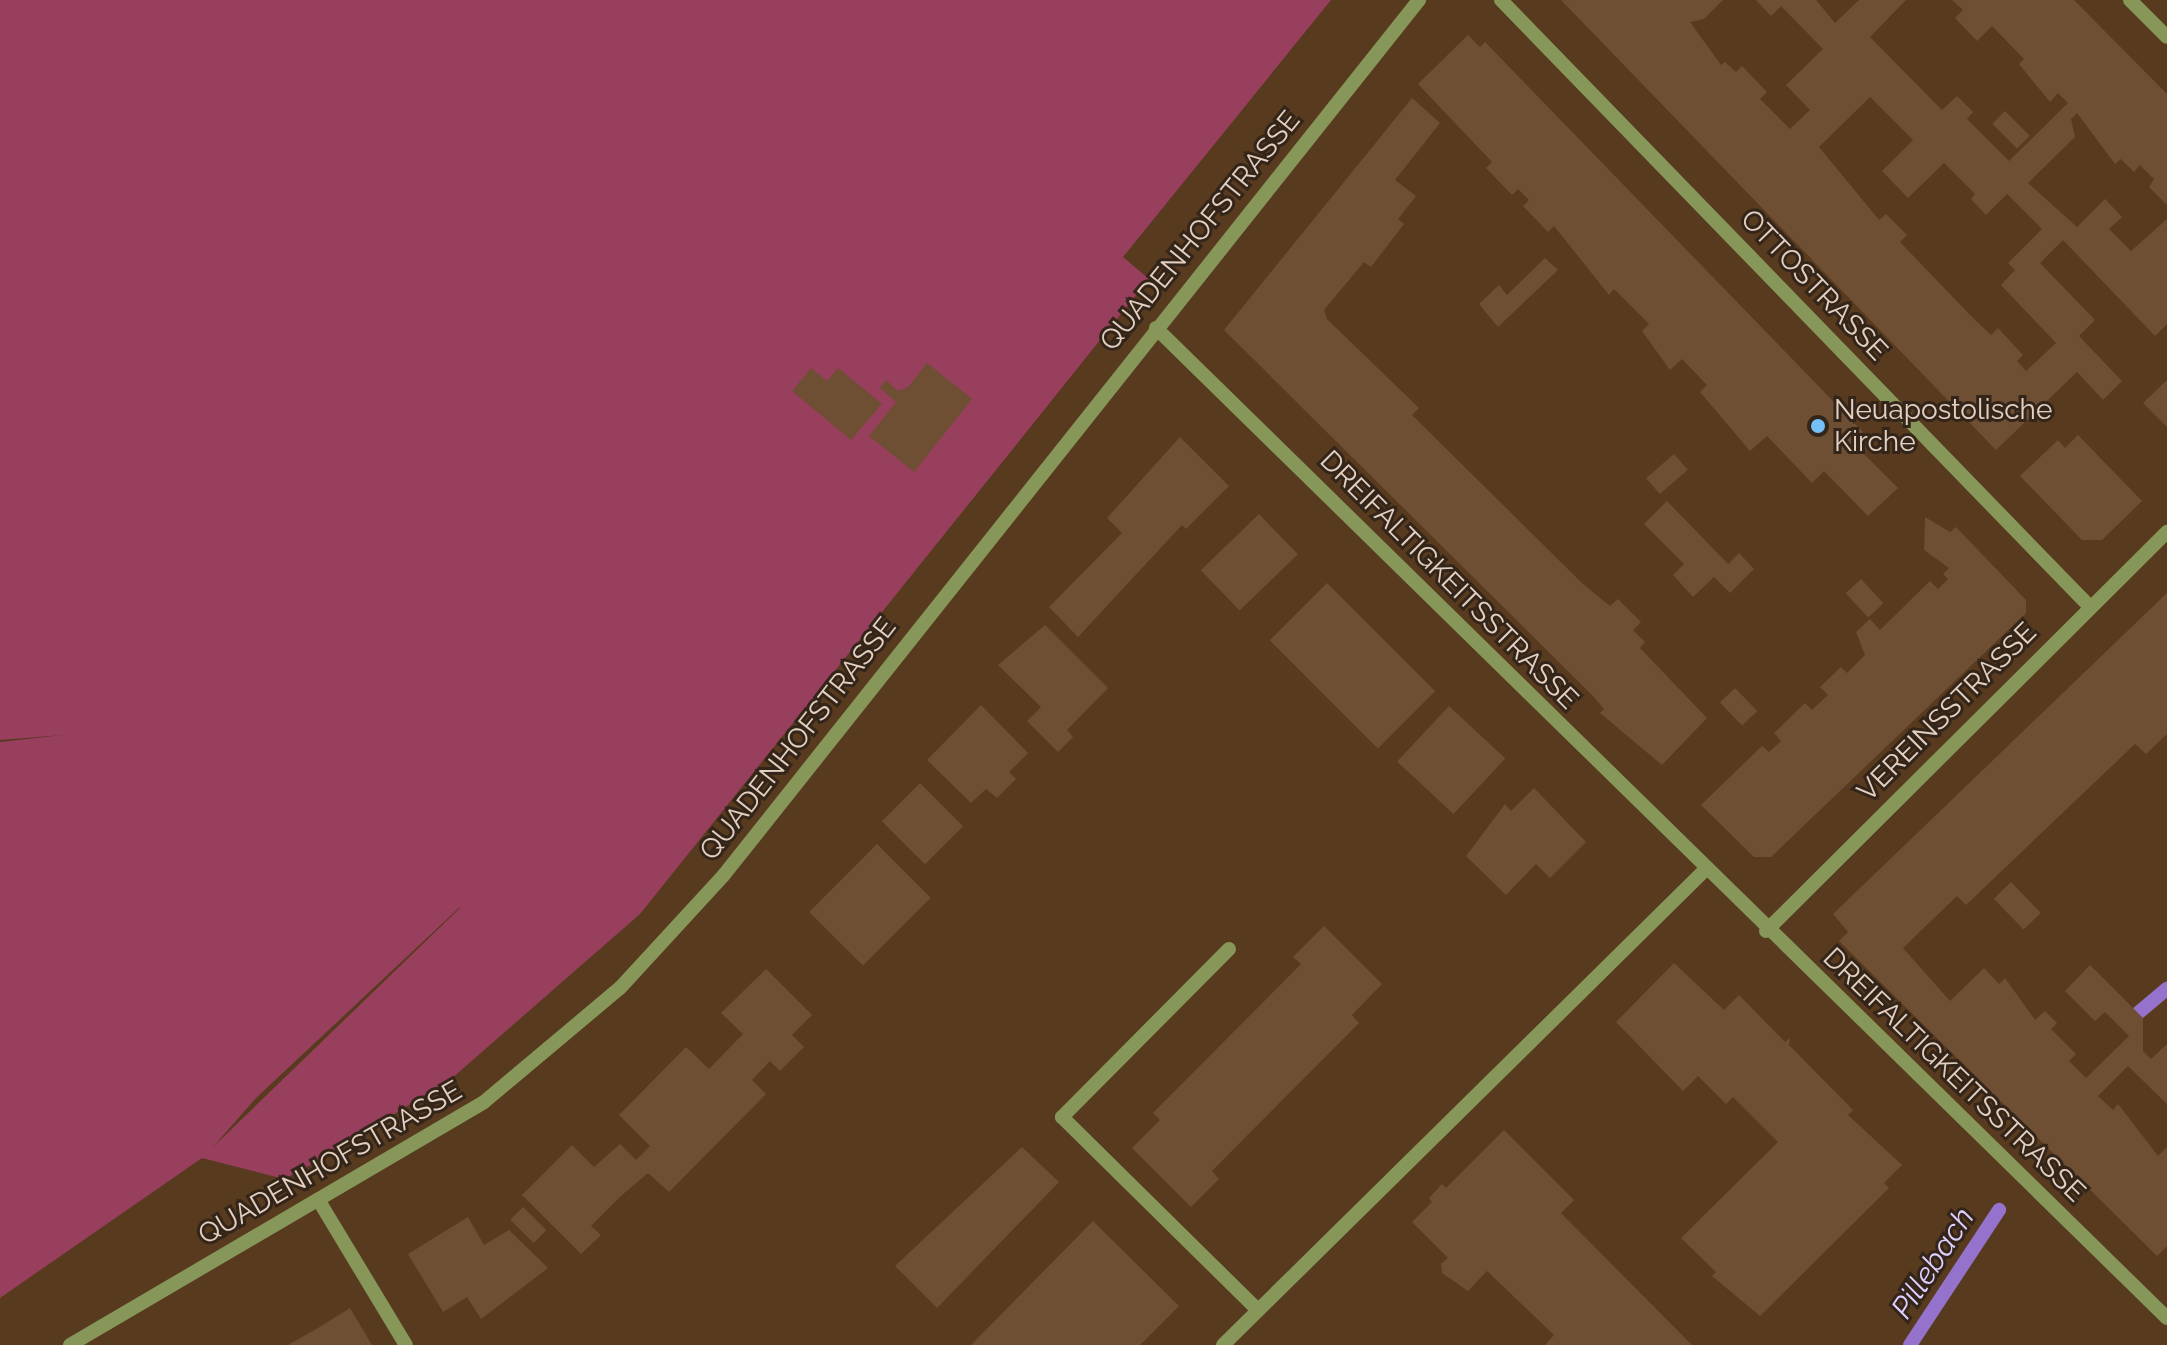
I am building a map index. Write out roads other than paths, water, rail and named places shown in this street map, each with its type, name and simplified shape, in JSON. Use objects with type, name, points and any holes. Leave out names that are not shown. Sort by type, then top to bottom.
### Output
[{"type":"street","name":"QUADENHOFSTRASSE","points":[[70,1345],[484,1102],[620,988],[680,927],[1419,0]]},
{"type":"street","name":"OTTOSTRASSE","points":[[1501,0],[2089,606]]},
{"type":"street","points":[[2130,0],[2167,37]]},
{"type":"street","name":"DREIFALTIGKEITSSTRASSE","points":[[1156,328],[1766,931],[2167,1318]]},
{"type":"street","name":"VEREINSSTRASSE","points":[[1766,931],[2089,606],[2167,532]]},
{"type":"street","points":[[1223,1345],[1706,869]]},
{"type":"street","points":[[1229,949],[1062,1117],[1258,1310]]},
{"type":"street","points":[[319,1201],[406,1345]]},
{"type":"waterway","name":"Pillebach","points":[[2138,1013],[2167,989]]},
{"type":"waterway","name":"Pillebach","points":[[1910,1345],[1999,1210]]},
{"type":"place","name":"Neuapostolische Kirche","points":[[1818,426]]}]
